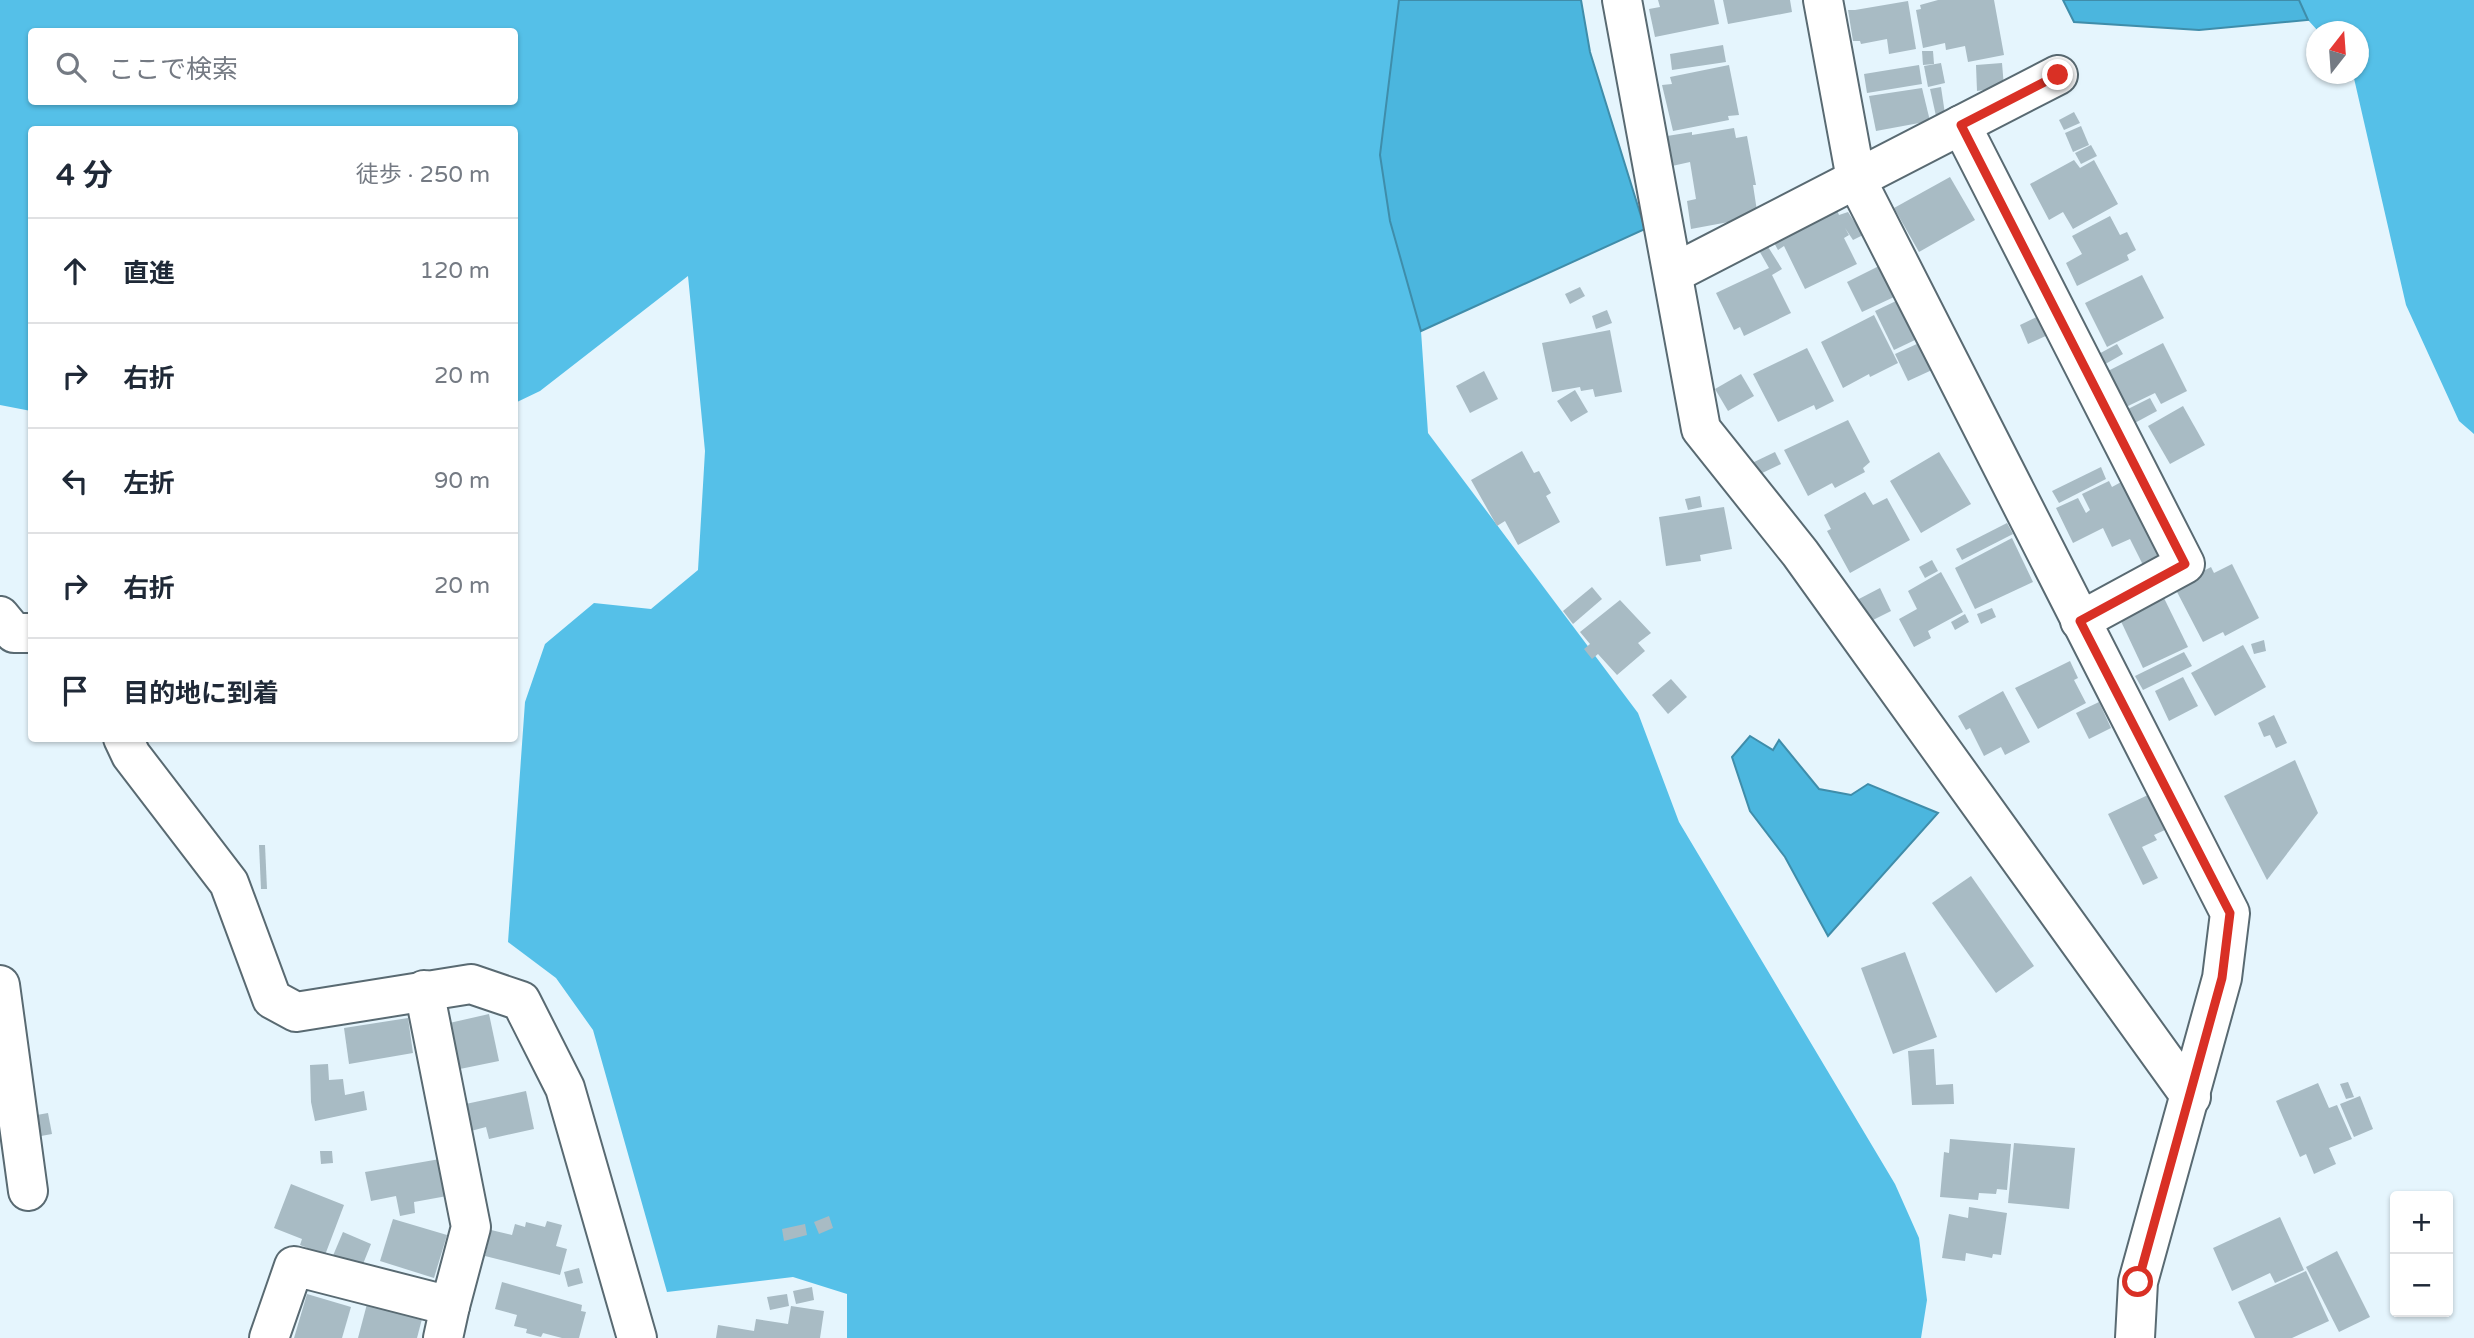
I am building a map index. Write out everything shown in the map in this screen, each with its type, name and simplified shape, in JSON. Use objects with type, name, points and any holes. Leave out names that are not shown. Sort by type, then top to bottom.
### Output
[{"type":"street","points":[[1622,0],[1701,429],[1800,553],[2191,1097]]},
{"type":"street","points":[[1823,0],[1856,179],[2230,913],[2222,978],[2138,1282],[2135,1338]]},
{"type":"street","points":[[1674,273],[2058,75]]},
{"type":"street","points":[[1961,125],[2185,564],[2080,621]]},
{"type":"street","points":[[125,742],[131,755],[229,883],[272,999],[296,1012],[424,990],[471,985],[521,1001],[565,1088],[637,1338]]},
{"type":"street","points":[[0,985],[28,1191]]},
{"type":"street","points":[[269,1338],[294,1266],[446,1322],[471,1227],[424,990]]},
{"type":"shaded area","points":[[0,0],[1399,0],[1380,155],[1390,221],[1421,331],[1428,433],[1638,713],[1679,822],[1895,1184],[1919,1238],[1927,1300],[1921,1338],[847,1338],[847,1294],[793,1277],[667,1292],[593,1030],[556,978],[508,942],[525,702],[545,644],[594,603],[651,609],[698,570],[705,451],[688,276],[540,391],[518,402],[518,126],[28,126],[28,410],[0,405]]},
{"type":"shaded area","points":[[1399,0],[1581,0],[1590,52],[1645,229],[1421,331],[1390,221],[1380,155]]},
{"type":"shaded area","points":[[2063,0],[2299,0],[2308,20],[2199,30],[2074,22]]},
{"type":"shaded area","points":[[2299,0],[2474,0],[2474,434],[2459,421],[2406,305],[2355,84],[2369,84],[2369,21],[2308,20]]},
{"type":"shaded area","points":[[1750,736],[1773,750],[1779,740],[1819,789],[1851,795],[1868,784],[1938,813],[1828,936],[1785,857],[1750,811],[1732,757]]},
{"type":"building","points":[[1658,0],[1714,0],[1719,24],[1655,37],[1649,9],[1660,7]]},
{"type":"building","points":[[1723,0],[1790,0],[1792,12],[1728,24]]},
{"type":"building","points":[[1938,0],[1994,0],[2004,55],[1968,62],[1965,46],[1946,50],[1945,43],[1923,48],[1916,10],[1921,9],[1920,5]]},
{"type":"building","points":[[1908,1],[1916,49],[1889,54],[1887,39],[1861,44],[1860,41],[1853,41],[1848,10]]},
{"type":"building","points":[[1723,45],[1726,62],[1672,70],[1670,54]]},
{"type":"building","points":[[1922,51],[1933,51],[1934,64],[1923,65]]},
{"type":"building","points":[[1941,63],[1945,83],[1928,87],[1924,66]]},
{"type":"building","points":[[2002,63],[2004,87],[1977,91],[1976,65]]},
{"type":"building","points":[[1729,65],[1739,115],[1728,116],[1729,120],[1673,131],[1662,85],[1672,84],[1670,77]]},
{"type":"building","points":[[1919,65],[1922,84],[1867,93],[1864,74]]},
{"type":"building","points":[[1941,87],[1945,114],[1936,116],[1930,89]]},
{"type":"building","points":[[1922,88],[1930,121],[1876,131],[1869,96]]},
{"type":"building","points":[[2074,112],[2080,123],[2064,130],[2059,120]]},
{"type":"building","points":[[2081,126],[2089,145],[2073,152],[2065,133]]},
{"type":"building","points":[[1734,128],[1736,138],[1747,136],[1756,185],[1753,185],[1757,211],[1753,216],[1691,229],[1687,201],[1696,199],[1690,162],[1672,166],[1667,136]]},
{"type":"building","points":[[2091,145],[2097,156],[2081,164],[2075,153]]},
{"type":"building","points":[[2074,160],[2080,168],[2094,160],[2118,204],[2073,229],[2063,212],[2049,220],[2030,184]]},
{"type":"building","points":[[1950,177],[1975,220],[1919,252],[1894,208]]},
{"type":"building","points":[[1837,210],[1839,215],[1848,212],[1863,235],[1853,240],[1845,228],[1849,235],[1844,238],[1857,264],[1805,289],[1784,246],[1778,250],[1772,239]]},
{"type":"building","points":[[2110,216],[2120,235],[2127,232],[2136,250],[2127,255],[2129,260],[2077,286],[2066,263],[2082,254],[2072,236]]},
{"type":"building","points":[[1765,242],[1782,269],[1772,275],[1791,313],[1744,336],[1740,327],[1734,330],[1716,293],[1769,268],[1757,247]]},
{"type":"building","points":[[1879,266],[1894,297],[1862,312],[1847,282]]},
{"type":"building","points":[[2142,275],[2164,318],[2107,347],[2085,303]]},
{"type":"building","points":[[1580,287],[1585,296],[1570,304],[1565,294]]},
{"type":"building","points":[[1896,301],[1915,340],[1894,350],[1875,311]]},
{"type":"building","points":[[1607,310],[1612,323],[1596,329],[1592,316]]},
{"type":"building","points":[[1874,315],[1898,363],[1843,388],[1821,342]]},
{"type":"building","points":[[2041,315],[2050,334],[2028,344],[2020,325]]},
{"type":"building","points":[[1610,330],[1622,392],[1595,397],[1593,389],[1581,391],[1580,387],[1552,392],[1542,343]]},
{"type":"building","points":[[1919,343],[1932,370],[1908,381],[1895,354]]},
{"type":"building","points":[[2163,343],[2187,391],[2161,404],[2155,393],[2126,407],[2108,371]]},
{"type":"building","points":[[2117,344],[2123,354],[2100,367],[2095,356]]},
{"type":"building","points":[[1807,348],[1834,401],[1816,410],[1814,405],[1778,422],[1753,374]]},
{"type":"building","points":[[1484,371],[1498,399],[1470,413],[1456,386]]},
{"type":"building","points":[[1741,374],[1754,396],[1728,411],[1715,389]]},
{"type":"building","points":[[1575,390],[1588,412],[1571,422],[1557,401]]},
{"type":"building","points":[[2150,398],[2157,411],[2131,425],[2124,411]]},
{"type":"building","points":[[2183,406],[2205,445],[2170,464],[2148,426]]},
{"type":"building","points":[[1848,420],[1870,462],[1863,468],[1865,472],[1835,488],[1832,483],[1808,496],[1784,450]]},
{"type":"building","points":[[1522,451],[1534,473],[1539,471],[1551,493],[1546,496],[1560,522],[1518,545],[1505,521],[1497,526],[1471,480]]},
{"type":"building","points":[[1775,452],[1781,464],[1758,475],[1752,463]]},
{"type":"building","points":[[1939,452],[1971,504],[1921,533],[1890,481]]},
{"type":"building","points":[[2101,467],[2106,479],[2059,503],[2052,491]]},
{"type":"building","points":[[2109,481],[2112,487],[2123,481],[2161,556],[2143,565],[2130,539],[2112,547],[2103,528],[2073,543],[2056,508],[2078,498],[2086,513],[2090,510],[2082,494]]},
{"type":"building","points":[[1865,492],[1873,505],[1887,498],[1910,540],[1850,573],[1827,531],[1831,529],[1824,515]]},
{"type":"building","points":[[1700,496],[1702,507],[1688,510],[1685,499]]},
{"type":"building","points":[[1724,507],[1732,549],[1700,555],[1701,561],[1666,566],[1659,517]]},
{"type":"building","points":[[2007,523],[2013,534],[1962,560],[1956,549]]},
{"type":"building","points":[[2012,538],[2033,582],[1975,609],[1955,568]]},
{"type":"building","points":[[1932,560],[1938,571],[1925,578],[1919,567]]},
{"type":"building","points":[[2232,564],[2259,618],[2225,636],[2223,632],[2203,642],[2176,590],[2198,579],[2196,575],[2211,567],[2214,573]]},
{"type":"building","points":[[1941,572],[1963,612],[1928,631],[1931,638],[1914,647],[1899,619],[1917,609],[1908,591]]},
{"type":"building","points":[[1592,587],[1602,599],[1573,624],[1563,611]]},
{"type":"building","points":[[1880,588],[1891,611],[1867,623],[1855,601]]},
{"type":"building","points":[[2162,594],[2188,647],[2143,668],[2118,615]]},
{"type":"building","points":[[1620,600],[1651,633],[1638,643],[1645,651],[1617,675],[1598,654],[1592,659],[1584,649],[1590,644],[1580,632]]},
{"type":"building","points":[[1992,608],[1996,617],[1981,624],[1977,614]]},
{"type":"building","points":[[1965,614],[1969,622],[1955,630],[1951,622]]},
{"type":"building","points":[[2264,640],[2266,651],[2254,654],[2251,644]]},
{"type":"building","points":[[2243,645],[2266,687],[2215,716],[2191,673]]},
{"type":"building","points":[[2184,652],[2192,666],[2143,690],[2135,676]]},
{"type":"building","points":[[2070,661],[2078,678],[2074,680],[2086,703],[2038,729],[2015,688]]},
{"type":"building","points":[[2183,677],[2198,706],[2169,721],[2155,691]]},
{"type":"building","points":[[1671,679],[1687,697],[1668,714],[1652,695]]},
{"type":"building","points":[[2003,691],[2030,742],[2005,755],[2001,747],[1984,756],[1970,728],[1966,730],[1958,716]]},
{"type":"building","points":[[2099,702],[2111,728],[2089,739],[2076,713]]},
{"type":"building","points":[[2274,715],[2287,743],[2276,748],[2270,735],[2264,737],[2258,723]]},
{"type":"building","points":[[2295,760],[2318,813],[2267,880],[2224,796]]},
{"type":"building","points":[[2150,794],[2167,829],[2154,835],[2157,840],[2142,847],[2158,878],[2143,885],[2108,814]]},
{"type":"building","points":[[259,845],[265,845],[267,889],[261,889]]},
{"type":"building","points":[[1971,876],[2034,966],[1996,993],[1932,903]]},
{"type":"building","points":[[1905,952],[1937,1037],[1893,1054],[1861,968]]},
{"type":"building","points":[[489,1014],[499,1061],[455,1070],[445,1024]]},
{"type":"building","points":[[408,1018],[413,1053],[349,1064],[344,1028]]},
{"type":"building","points":[[1934,1049],[1936,1085],[1953,1084],[1954,1104],[1912,1105],[1908,1051]]},
{"type":"building","points":[[328,1064],[329,1080],[343,1079],[345,1095],[364,1091],[367,1110],[315,1121],[311,1102],[310,1065]]},
{"type":"building","points":[[2348,1082],[2354,1097],[2346,1099],[2340,1084]]},
{"type":"building","points":[[2318,1083],[2329,1108],[2337,1105],[2352,1139],[2329,1148],[2336,1164],[2314,1174],[2306,1154],[2300,1157],[2276,1101]]},
{"type":"building","points":[[526,1091],[534,1129],[489,1139],[486,1127],[467,1132],[461,1105]]},
{"type":"building","points":[[2360,1096],[2373,1129],[2354,1137],[2340,1104]]},
{"type":"building","points":[[48,1113],[52,1134],[41,1136],[37,1115]]},
{"type":"building","points":[[1950,1139],[2011,1144],[2007,1190],[1997,1189],[1996,1194],[1979,1193],[1978,1200],[1940,1197],[1944,1152],[1949,1153]]},
{"type":"building","points":[[2014,1143],[2075,1148],[2069,1209],[2008,1203]]},
{"type":"building","points":[[320,1151],[332,1151],[333,1163],[321,1164]]},
{"type":"building","points":[[440,1159],[447,1196],[414,1202],[415,1213],[400,1216],[396,1196],[371,1201],[365,1172]]},
{"type":"building","points":[[291,1184],[344,1205],[325,1255],[300,1245],[302,1239],[274,1228]]},
{"type":"building","points":[[1969,1207],[2007,1213],[2001,1255],[1993,1254],[1992,1258],[1966,1253],[1965,1261],[1942,1258],[1949,1214],[1968,1218]]},
{"type":"building","points":[[829,1216],[833,1228],[819,1234],[814,1222]]},
{"type":"building","points":[[2280,1217],[2304,1270],[2275,1283],[2270,1273],[2232,1291],[2213,1248]]},
{"type":"building","points":[[393,1219],[447,1235],[434,1278],[380,1261]]},
{"type":"building","points":[[547,1221],[562,1225],[556,1246],[567,1249],[560,1275],[485,1256],[491,1230],[512,1235],[515,1224],[525,1227],[526,1222],[545,1227]]},
{"type":"building","points":[[805,1224],[807,1235],[784,1241],[782,1229]]},
{"type":"building","points":[[343,1232],[371,1244],[361,1269],[332,1258]]},
{"type":"building","points":[[2337,1251],[2370,1317],[2339,1332],[2306,1267]]},
{"type":"building","points":[[579,1268],[583,1283],[568,1287],[564,1272]]},
{"type":"building","points":[[2306,1271],[2329,1321],[2292,1338],[2255,1338],[2238,1302]]},
{"type":"building","points":[[502,1282],[582,1305],[581,1311],[586,1312],[579,1338],[562,1338],[543,1333],[541,1337],[526,1333],[527,1329],[514,1326],[517,1315],[495,1309]]},
{"type":"building","points":[[812,1287],[814,1300],[796,1304],[793,1291]]},
{"type":"building","points":[[307,1294],[351,1307],[342,1338],[294,1338]]},
{"type":"building","points":[[787,1294],[789,1306],[770,1310],[767,1297]]},
{"type":"building","points":[[367,1304],[422,1319],[417,1338],[358,1338]]},
{"type":"building","points":[[791,1306],[824,1311],[820,1338],[716,1338],[718,1325],[754,1331],[756,1319],[788,1324]]},
{"type":"route","points":[[2058,75],[1961,125],[2185,564],[2080,621],[2230,913],[2222,978],[2138,1282]]}]
